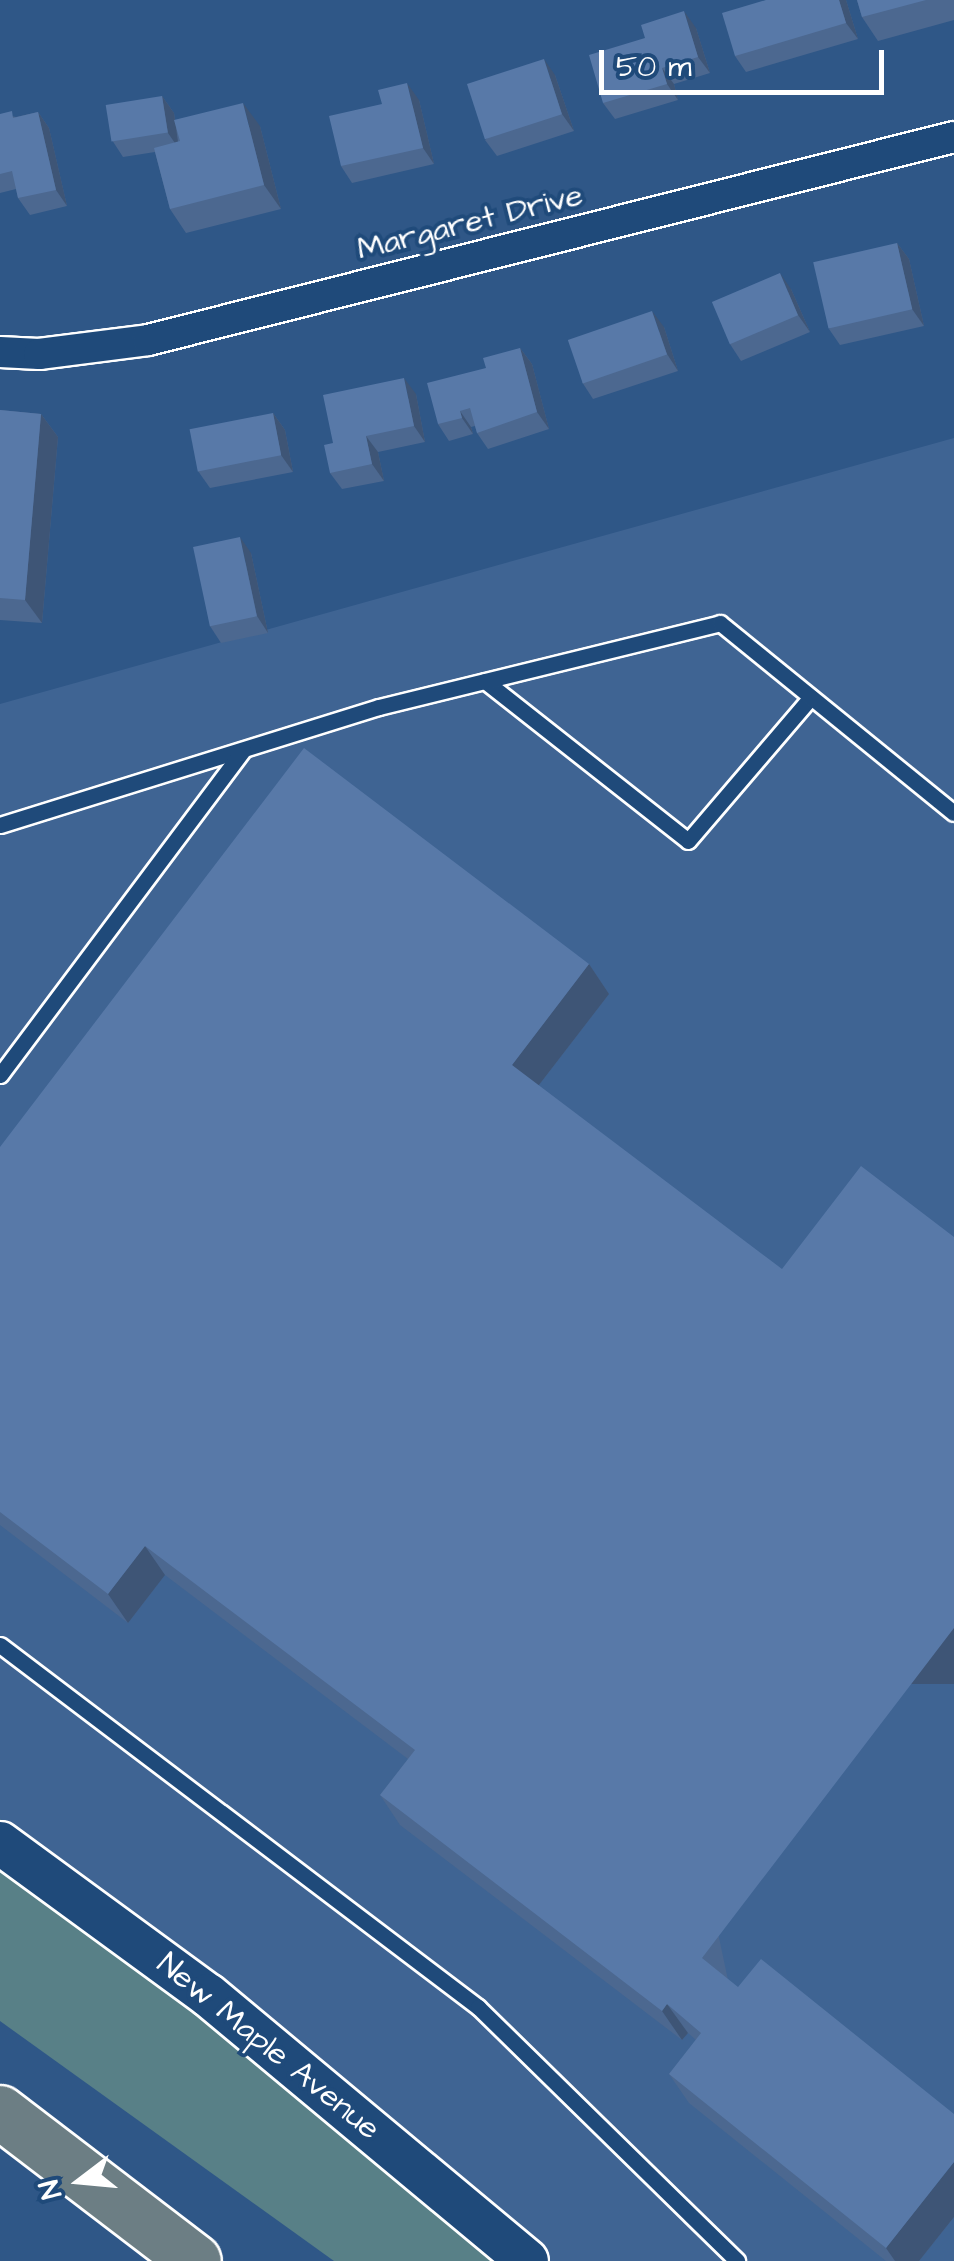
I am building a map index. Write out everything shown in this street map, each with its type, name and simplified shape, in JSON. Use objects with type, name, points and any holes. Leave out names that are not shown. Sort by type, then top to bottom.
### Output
[{"type":"highway","points":[[0,2112],[196,2261]]},
{"type":"main road","name":"New Maple Avenue","points":[[0,1844],[208,1995],[528,2261]]},
{"type":"street","name":"Margaret Drive","points":[[0,352],[39,354],[148,340],[954,137]]},
{"type":"lane","points":[[0,826],[379,708],[720,623],[954,813]]},
{"type":"lane","points":[[486,681],[688,841],[811,697]]},
{"type":"lane","points":[[0,1076],[242,750]]},
{"type":"lane","points":[[0,1645],[478,2006],[736,2261]]},
{"type":"shaded area","points":[[954,438],[954,2261],[511,2261],[326,2084],[0,1819],[0,704]]},
{"type":"green space","points":[[0,1819],[326,2084],[511,2261],[334,2261],[0,2021]]},
{"type":"building","points":[[766,0],[839,0],[846,23],[735,56],[722,13]]},
{"type":"building","points":[[857,0],[926,0],[862,17]]},
{"type":"building","points":[[684,11],[698,57],[662,68],[667,84],[603,103],[589,55],[645,38],[641,25]]},
{"type":"building","points":[[544,59],[562,114],[485,139],[467,84]]},
{"type":"building","points":[[407,83],[423,148],[341,166],[329,116],[382,104],[378,90]]},
{"type":"building","points":[[162,96],[168,133],[111,141],[106,105]]},
{"type":"building","points":[[243,103],[264,185],[170,209],[154,148],[180,141],[174,120]]},
{"type":"building","points":[[12,111],[13,118],[38,112],[56,190],[18,198],[12,171],[0,174],[0,114]]},
{"type":"building","points":[[897,243],[912,309],[829,329],[813,262]]},
{"type":"building","points":[[780,273],[798,315],[730,344],[712,302]]},
{"type":"building","points":[[652,311],[667,354],[583,383],[568,340]]},
{"type":"building","points":[[520,348],[537,412],[477,433],[470,408],[460,411],[462,418],[438,424],[427,383],[486,368],[483,358]]},
{"type":"building","points":[[404,378],[414,426],[366,436],[372,464],[330,473],[324,445],[333,443],[323,395]]},
{"type":"building","points":[[0,410],[41,414],[25,600],[0,598]]},
{"type":"building","points":[[273,413],[281,455],[198,471],[190,429]]},
{"type":"building","points":[[240,537],[257,616],[210,626],[193,547]]},
{"type":"building","points":[[304,748],[589,964],[512,1065],[782,1269],[861,1166],[954,1237],[954,1628],[702,1958],[738,1987],[761,1959],[954,2114],[954,2162],[886,2248],[669,2074],[701,2033],[667,2004],[662,2011],[380,1795],[415,1750],[145,1546],[108,1594],[0,1512],[0,1147]]}]
